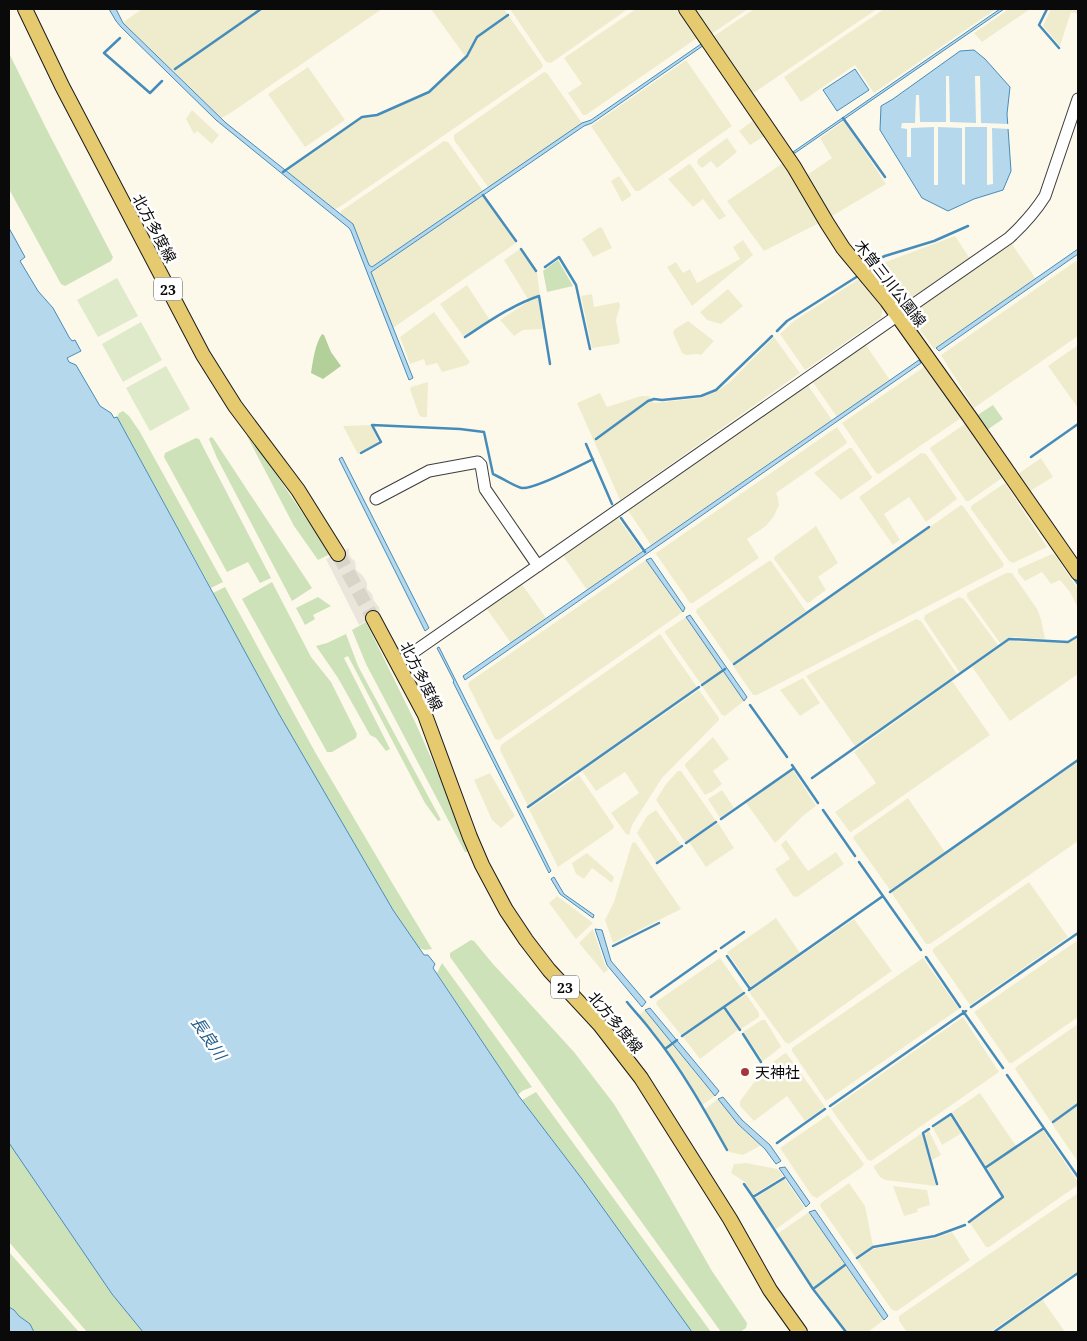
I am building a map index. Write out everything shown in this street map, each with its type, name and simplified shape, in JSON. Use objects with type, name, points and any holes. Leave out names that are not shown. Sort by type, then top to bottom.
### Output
[{"type":"main road","name":"北方多度線","points":[[24,9],[62,86],[203,355],[236,406],[298,490],[338,554]]},
{"type":"main road","name":"木曽三川公園線","points":[[686,9],[794,167],[826,223],[843,248],[898,315],[1078,573]]},
{"type":"main road","name":"北方多度線","points":[[373,618],[425,715],[470,837],[482,865],[506,910],[549,970],[600,1026],[641,1078],[730,1219],[770,1290],[800,1332]]},
{"type":"street","points":[[398,663],[1009,238],[1037,209],[1045,196],[1078,98]]},
{"type":"street","points":[[376,499],[429,471],[478,462],[484,489],[538,566]]},
{"type":"shaded area","points":[[142,9],[382,9],[221,118],[123,23]]},
{"type":"shaded area","points":[[431,9],[504,9],[543,65],[542,68],[335,209],[287,171],[364,117],[377,116],[429,93],[465,56]]},
{"type":"shaded area","points":[[510,9],[628,9],[551,63],[546,62]]},
{"type":"shaded area","points":[[636,9],[681,9],[699,34],[697,38],[586,115],[583,115],[568,93],[582,84],[564,58]]},
{"type":"shaded area","points":[[692,9],[748,9],[710,35]]},
{"type":"shaded area","points":[[754,9],[877,9],[755,92],[750,92],[714,39],[714,36]]},
{"type":"shaded area","points":[[884,9],[996,9],[874,93],[855,65],[801,102],[784,77]]},
{"type":"shaded area","points":[[1009,9],[1030,9],[982,42],[974,33]]},
{"type":"shaded area","points":[[1051,9],[1078,9],[1078,14],[1071,12],[1060,46],[1043,26]]},
{"type":"shaded area","points":[[686,60],[732,126],[639,191],[635,191],[591,126]]},
{"type":"shaded area","points":[[308,67],[345,120],[305,147],[268,94]]},
{"type":"shaded area","points":[[544,72],[547,73],[582,123],[488,187],[454,140],[454,135]]},
{"type":"shaded area","points":[[192,110],[219,135],[212,144],[197,131],[194,134],[186,119]]},
{"type":"shaded area","points":[[755,119],[768,134],[750,145],[739,131]]},
{"type":"shaded area","points":[[844,121],[886,184],[832,216],[807,175],[832,158],[820,138]]},
{"type":"shaded area","points":[[727,138],[737,152],[717,168],[711,161],[702,168],[697,163],[698,159]]},
{"type":"shaded area","points":[[444,141],[448,142],[483,191],[372,267],[369,265],[355,229],[341,214],[341,211]]},
{"type":"shaded area","points":[[786,161],[819,223],[764,251],[727,201]]},
{"type":"shaded area","points":[[689,164],[726,216],[719,220],[703,199],[693,207],[668,179]]},
{"type":"shaded area","points":[[619,176],[631,194],[622,202],[611,181]]},
{"type":"shaded area","points":[[482,195],[516,243],[393,328],[371,272]]},
{"type":"shaded area","points":[[600,227],[612,248],[593,257],[582,239]]},
{"type":"shaded area","points":[[955,236],[971,260],[913,300],[893,297],[871,272],[883,263]]},
{"type":"shaded area","points":[[743,240],[753,255],[692,306],[667,267],[676,262],[683,273],[690,269],[697,283],[740,259],[733,247]]},
{"type":"shaded area","points":[[1011,243],[1036,279],[934,349],[918,327],[920,306]]},
{"type":"shaded area","points":[[520,249],[537,273],[543,329],[523,330],[514,336],[500,320],[529,301],[504,260]]},
{"type":"shaded area","points":[[1076,261],[1078,264],[1078,336],[974,408],[941,355]]},
{"type":"shaded area","points":[[859,279],[883,307],[881,318],[805,370],[780,334],[794,321]]},
{"type":"shaded area","points":[[467,285],[490,320],[463,336],[440,304]]},
{"type":"shaded area","points":[[728,289],[743,306],[721,324],[707,320],[700,312]]},
{"type":"shaded area","points":[[592,294],[594,307],[619,302],[620,306],[616,320],[620,342],[618,344],[592,348],[581,296]]},
{"type":"shaded area","points":[[434,312],[470,362],[467,365],[442,372],[437,363],[426,366],[424,359],[410,364],[400,337]]},
{"type":"shaded area","points":[[688,321],[714,341],[701,355],[686,355],[682,353],[673,333],[675,329]]},
{"type":"shaded area","points":[[774,337],[800,373],[620,500],[577,403],[600,393],[607,407],[641,396],[649,396],[654,403],[701,398],[716,392],[730,382]]},
{"type":"shaded area","points":[[865,344],[890,380],[837,417],[812,381]]},
{"type":"shaded area","points":[[1078,345],[1078,408],[1048,366]]},
{"type":"shaded area","points":[[924,367],[961,418],[879,474],[876,473],[842,423]]},
{"type":"shaded area","points":[[428,382],[427,417],[422,417],[419,415],[410,389],[411,387]]},
{"type":"shaded area","points":[[807,384],[832,420],[651,545],[627,509]]},
{"type":"shaded area","points":[[965,424],[1002,478],[969,501],[966,501],[930,449]]},
{"type":"shaded area","points":[[371,425],[379,443],[358,454],[343,426]]},
{"type":"shaded area","points":[[837,427],[847,442],[846,444],[776,493],[779,505],[774,516],[766,526],[747,539],[759,558],[693,603],[690,603],[656,553]]},
{"type":"shaded area","points":[[849,448],[852,448],[872,477],[841,500],[814,473]]},
{"type":"shaded area","points":[[921,453],[926,454],[957,499],[926,522],[909,497],[884,514],[900,540],[893,545],[859,497]]},
{"type":"shaded area","points":[[1041,458],[1053,477],[1030,491],[1018,474]]},
{"type":"shaded area","points":[[1005,483],[1047,547],[1013,563],[1009,561],[971,509],[971,506]]},
{"type":"shaded area","points":[[961,505],[1004,564],[1003,567],[757,695],[753,695],[733,666]]},
{"type":"shaded area","points":[[616,516],[642,551],[587,590],[562,554]]},
{"type":"shaded area","points":[[816,526],[838,563],[818,577],[826,590],[808,603],[774,559],[775,556]]},
{"type":"shaded area","points":[[349,548],[349,554],[355,561],[356,570],[367,583],[367,589],[379,607],[380,614],[359,625],[326,559]]},
{"type":"shaded area","points":[[1052,554],[1055,555],[1078,589],[1078,608],[1070,592],[1060,580],[1051,584],[1042,572],[1025,581],[1018,573],[1018,569]]},
{"type":"shaded area","points":[[646,560],[683,612],[499,740],[495,739],[468,685],[469,682]]},
{"type":"shaded area","points":[[771,561],[806,611],[732,664],[696,612],[697,609]]},
{"type":"shaded area","points":[[1006,573],[1012,573],[1037,609],[1045,639],[1010,637],[1000,643],[967,597],[967,593]]},
{"type":"shaded area","points":[[521,583],[546,618],[511,643],[486,608]]},
{"type":"shaded area","points":[[959,597],[964,599],[998,645],[960,673],[924,619],[925,615]]},
{"type":"shaded area","points":[[686,617],[723,670],[701,684],[665,633],[665,631]]},
{"type":"shaded area","points":[[916,619],[921,621],[957,674],[855,746],[806,676]]},
{"type":"shaded area","points":[[660,634],[697,687],[528,806],[500,750],[501,745]]},
{"type":"shaded area","points":[[1078,638],[1078,674],[1010,721],[972,667],[1009,641],[1069,643]]},
{"type":"shaded area","points":[[724,671],[744,701],[725,716],[722,715],[702,686]]},
{"type":"shaded area","points":[[803,678],[820,703],[800,716],[780,690]]},
{"type":"shaded area","points":[[952,681],[990,735],[851,832],[849,831],[835,812],[876,783],[854,752]]},
{"type":"shaded area","points":[[699,690],[719,720],[662,778],[632,825],[629,835],[626,834],[611,813],[639,793],[625,772],[596,791],[582,771]]},
{"type":"shaded area","points":[[713,737],[729,759],[713,771],[722,784],[705,795],[685,764]]},
{"type":"shaded area","points":[[1078,762],[1078,841],[930,944],[926,944],[891,892]]},
{"type":"shaded area","points":[[793,770],[816,806],[775,843],[746,803]]},
{"type":"shaded area","points":[[678,771],[681,771],[716,821],[685,842],[656,800],[666,784]]},
{"type":"shaded area","points":[[490,773],[515,816],[501,828],[492,820],[474,780]]},
{"type":"shaded area","points":[[579,775],[614,826],[613,829],[558,867],[529,809]]},
{"type":"shaded area","points":[[722,790],[734,808],[720,818],[708,799]]},
{"type":"shaded area","points":[[908,798],[945,852],[890,890],[853,838]]},
{"type":"shaded area","points":[[656,810],[681,845],[656,862],[637,833],[647,816]]},
{"type":"shaded area","points":[[718,823],[734,848],[706,867],[689,842]]},
{"type":"shaded area","points":[[786,840],[808,871],[836,852],[844,864],[797,897],[793,896],[775,869],[790,859],[781,845]]},
{"type":"shaded area","points":[[635,842],[681,909],[613,943],[605,920],[614,902],[632,843]]},
{"type":"shaded area","points":[[587,853],[614,877],[612,883],[592,868],[584,879],[576,874],[572,863]]},
{"type":"shaded area","points":[[1029,882],[1068,937],[970,1005],[933,952],[933,949]]},
{"type":"shaded area","points":[[557,896],[593,923],[576,939],[549,903]]},
{"type":"shaded area","points":[[776,918],[800,953],[751,987],[727,952]]},
{"type":"shaded area","points":[[854,919],[892,971],[789,1044],[785,1042],[749,992]]},
{"type":"shaded area","points":[[593,929],[608,970],[604,973],[579,943]]},
{"type":"shaded area","points":[[1078,940],[1078,1017],[1012,1063],[1009,1063],[974,1012]]},
{"type":"shaded area","points":[[720,958],[744,992],[681,1035],[656,1004],[657,1001]]},
{"type":"shaded area","points":[[923,958],[959,1009],[826,1101],[792,1051],[792,1048]]},
{"type":"shaded area","points":[[746,994],[759,1013],[759,1017],[741,1029],[726,1007]]},
{"type":"shaded area","points":[[724,1008],[738,1030],[700,1059],[683,1037]]},
{"type":"shaded area","points":[[645,1010],[715,1096],[702,1105],[676,1063],[639,1015]]},
{"type":"shaded area","points":[[963,1017],[999,1072],[871,1161],[868,1160],[831,1109]]},
{"type":"shaded area","points":[[765,1020],[781,1046],[763,1061],[743,1032]]},
{"type":"shaded area","points":[[1078,1024],[1078,1103],[1051,1122],[1015,1069]]},
{"type":"shaded area","points":[[785,1053],[825,1107],[805,1121],[787,1096],[754,1121],[740,1106],[740,1101],[765,1068]]},
{"type":"shaded area","points":[[980,1093],[1016,1146],[986,1167],[952,1112]]},
{"type":"shaded area","points":[[718,1099],[738,1124],[762,1145],[743,1155],[729,1152],[705,1109]]},
{"type":"shaded area","points":[[1078,1106],[1078,1162],[1052,1124]]},
{"type":"shaded area","points":[[828,1115],[864,1164],[817,1198],[812,1196],[780,1148]]},
{"type":"shaded area","points":[[951,1115],[962,1133],[942,1145],[933,1128]]},
{"type":"shaded area","points":[[1043,1130],[1078,1182],[1078,1185],[989,1247],[986,1247],[970,1223],[1005,1197],[987,1168]]},
{"type":"shaded area","points":[[929,1131],[941,1155],[932,1160],[925,1134]]},
{"type":"shaded area","points":[[922,1133],[936,1186],[885,1180],[880,1177],[874,1166]]},
{"type":"shaded area","points":[[746,1163],[778,1169],[783,1176],[753,1195],[745,1182],[731,1173],[734,1164]]},
{"type":"shaded area","points":[[785,1179],[805,1208],[775,1230],[755,1198]]},
{"type":"shaded area","points":[[849,1183],[865,1206],[873,1246],[856,1258],[820,1206],[821,1203]]},
{"type":"shaded area","points":[[893,1186],[927,1190],[930,1205],[917,1209],[918,1212],[904,1216]]},
{"type":"shaded area","points":[[1078,1193],[1078,1271],[990,1332],[907,1332],[899,1321],[899,1316]]},
{"type":"shaded area","points":[[809,1212],[845,1264],[813,1287],[777,1234]]},
{"type":"shaded area","points":[[952,1232],[970,1260],[897,1311],[892,1310],[857,1260],[873,1249],[936,1238]]},
{"type":"shaded area","points":[[846,1266],[884,1320],[868,1332],[847,1332],[815,1289]]},
{"type":"shaded area","points":[[1042,1299],[1065,1332],[996,1332]]},
{"type":"green space","points":[[9,53],[113,257],[111,261],[65,286],[61,284],[9,189]]},
{"type":"green space","points":[[558,260],[573,286],[547,292],[543,271]]},
{"type":"green space","points":[[117,278],[138,316],[98,337],[77,300]]},
{"type":"green space","points":[[141,322],[162,360],[123,382],[102,344]]},
{"type":"green space","points":[[322,334],[341,366],[323,379],[311,373],[316,348]]},
{"type":"green space","points":[[166,366],[190,409],[150,431],[126,388]]},
{"type":"green space","points":[[993,405],[1003,419],[987,430],[976,416]]},
{"type":"green space","points":[[123,411],[129,416],[140,432],[223,582],[211,588],[117,417]]},
{"type":"green space","points":[[249,434],[330,554],[318,560],[294,526],[247,436]]},
{"type":"green space","points":[[211,437],[312,588],[292,601],[217,458],[209,439]]},
{"type":"green space","points":[[196,438],[199,439],[271,578],[260,583],[248,562],[227,572],[164,457],[165,453]]},
{"type":"green space","points":[[272,582],[311,657],[331,682],[357,734],[356,738],[332,752],[327,752],[242,599]]},
{"type":"green space","points":[[225,587],[315,752],[432,949],[425,950],[419,948],[393,910],[279,714],[213,593]]},
{"type":"green space","points":[[318,597],[331,606],[313,615],[315,619],[305,625],[296,608]]},
{"type":"green space","points":[[366,622],[440,778],[468,852],[465,852],[366,664],[352,630]]},
{"type":"green space","points":[[346,634],[358,666],[441,820],[438,821],[425,803],[348,656],[344,658],[390,749],[386,751],[376,738],[370,735],[338,678],[316,646]]},
{"type":"green space","points":[[471,940],[474,941],[574,1052],[614,1104],[712,1271],[747,1323],[746,1328],[740,1332],[721,1332],[450,957],[450,953]]},
{"type":"green space","points":[[442,963],[532,1087],[518,1095],[437,973]]},
{"type":"green space","points":[[536,1092],[711,1332],[692,1332],[582,1179],[522,1100]]},
{"type":"green space","points":[[9,1143],[112,1294],[143,1332],[87,1332],[9,1242]]},
{"type":"green space","points":[[9,1252],[79,1332],[34,1332],[30,1324],[9,1307]]},
{"type":"water","points":[[109,9],[116,9],[123,23],[226,123],[353,224],[369,265],[372,267],[582,123],[591,120],[701,44],[704,45],[371,272],[413,378],[409,380],[349,228],[216,120],[121,27]]},
{"type":"water","points":[[1000,9],[1004,9],[795,153],[793,152]]},
{"type":"water","points":[[974,50],[985,59],[1010,87],[1007,114],[1011,171],[1003,190],[974,199],[948,211],[922,198],[880,130],[881,106],[960,51]]},
{"type":"water","points":[[855,69],[869,90],[837,111],[823,90]]},
{"type":"water","name":"長良川","points":[[9,228],[25,257],[20,261],[38,291],[53,308],[69,337],[72,341],[75,340],[81,351],[67,358],[69,362],[76,365],[100,406],[111,413],[114,418],[117,417],[279,714],[393,910],[424,955],[428,955],[435,964],[433,968],[518,1095],[582,1179],[692,1332],[143,1332],[112,1294],[9,1143]]},
{"type":"water","points":[[1078,249],[1078,254],[939,351],[936,348]]},
{"type":"water","points":[[919,360],[921,363],[465,680],[463,676]]},
{"type":"water","points":[[342,457],[429,628],[425,631],[339,459]]},
{"type":"water","points":[[651,558],[685,608],[683,612],[646,560]]},
{"type":"water","points":[[690,615],[747,697],[744,701],[686,617]]},
{"type":"water","points":[[439,647],[551,871],[549,873],[453,682],[437,648]]},
{"type":"water","points":[[554,877],[564,894],[594,915],[593,918],[560,894],[551,879]]},
{"type":"water","points":[[595,929],[602,930],[611,961],[646,1002],[642,1007],[607,965]]},
{"type":"water","points":[[650,1008],[719,1091],[715,1096],[645,1010]]},
{"type":"water","points":[[723,1097],[742,1120],[770,1145],[781,1161],[776,1164],[765,1149],[738,1124],[718,1099]]},
{"type":"water","points":[[785,1167],[810,1203],[806,1207],[779,1168]]},
{"type":"water","points":[[815,1210],[888,1316],[884,1320],[809,1212]]},
{"type":"water","points":[[9,1307],[30,1324],[34,1332],[9,1332]]},
{"type":"pier","points":[[946,76],[949,76],[950,122],[976,123],[975,76],[980,76],[981,123],[1009,124],[1009,129],[992,128],[993,184],[987,185],[987,127],[965,127],[965,185],[962,184],[962,128],[938,127],[938,185],[934,185],[934,127],[911,128],[911,157],[907,157],[907,129],[901,128],[902,123],[915,123],[916,95],[919,95],[920,122],[946,122]]},
{"type":"waterway","points":[[175,69],[261,9]]},
{"type":"waterway","points":[[1047,9],[1039,25],[1059,48]]},
{"type":"waterway","points":[[283,172],[362,117],[377,115],[429,92],[467,56],[477,37],[508,15]]},
{"type":"waterway","points":[[120,38],[104,53],[150,93],[162,81]]},
{"type":"waterway","points":[[843,118],[885,177]]},
{"type":"waterway","points":[[483,195],[516,241]]},
{"type":"waterway","points":[[867,268],[876,260],[885,256],[934,241],[968,226]]},
{"type":"waterway","points":[[521,249],[536,271]]},
{"type":"waterway","points":[[545,267],[559,257],[576,285],[590,349]]},
{"type":"waterway","points":[[777,331],[787,321],[858,276],[863,282]]},
{"type":"waterway","points":[[465,337],[510,309],[539,296],[550,364]]},
{"type":"waterway","points":[[596,439],[648,401],[701,396],[716,390],[772,336]]},
{"type":"waterway","points":[[1031,457],[1078,424]]},
{"type":"waterway","points":[[361,453],[381,442],[372,425],[484,432],[493,474],[522,488],[537,485],[593,459]]},
{"type":"waterway","points":[[586,444],[612,504]]},
{"type":"waterway","points":[[621,518],[645,552]]},
{"type":"waterway","points":[[734,664],[929,527]]},
{"type":"waterway","points":[[1073,577],[1078,584]]},
{"type":"waterway","points":[[812,778],[1009,639],[1068,642],[1078,636]]},
{"type":"waterway","points":[[702,685],[725,669]]},
{"type":"waterway","points":[[528,807],[699,687]]},
{"type":"waterway","points":[[750,705],[787,757]]},
{"type":"waterway","points":[[890,892],[1078,760]]},
{"type":"waterway","points":[[792,765],[818,803]]},
{"type":"waterway","points":[[721,819],[794,768]]},
{"type":"waterway","points":[[823,810],[855,856]]},
{"type":"waterway","points":[[686,843],[716,822]]},
{"type":"waterway","points":[[657,863],[682,846]]},
{"type":"waterway","points":[[859,862],[921,950]]},
{"type":"waterway","points":[[749,990],[883,896]]},
{"type":"waterway","points":[[613,946],[659,923]]},
{"type":"waterway","points":[[721,948],[744,932]]},
{"type":"waterway","points":[[971,1007],[1078,933]]},
{"type":"waterway","points":[[651,997],[716,951]]},
{"type":"waterway","points":[[727,956],[750,989]]},
{"type":"waterway","points":[[926,957],[960,1007]]},
{"type":"waterway","points":[[682,1036],[744,993]]},
{"type":"waterway","points":[[627,1002],[673,1060],[727,1150]]},
{"type":"waterway","points":[[724,1007],[740,1030]]},
{"type":"waterway","points":[[963,1011],[1003,1068]]},
{"type":"waterway","points":[[830,1106],[966,1011]]},
{"type":"waterway","points":[[743,1034],[761,1062]]},
{"type":"waterway","points":[[665,1049],[677,1040]]},
{"type":"waterway","points":[[1007,1075],[1078,1177]]},
{"type":"waterway","points":[[1053,1122],[1078,1104]]},
{"type":"waterway","points":[[777,1143],[825,1109]]},
{"type":"waterway","points":[[933,1126],[951,1114],[985,1168]]},
{"type":"waterway","points":[[969,1222],[1003,1197],[985,1168],[1044,1128]]},
{"type":"waterway","points":[[929,1129],[923,1133],[937,1184]]},
{"type":"waterway","points":[[744,1184],[753,1197],[784,1178]]},
{"type":"waterway","points":[[753,1197],[813,1289],[846,1332]]},
{"type":"waterway","points":[[857,1258],[873,1247],[935,1236],[965,1225]]},
{"type":"waterway","points":[[813,1289],[845,1265]]},
{"type":"waterway","points":[[994,1332],[1078,1273]]},
{"type":"tunnel","points":[[338,554],[373,618]]},
{"type":"place","name":"天神社","points":[[745,1072]]}]
